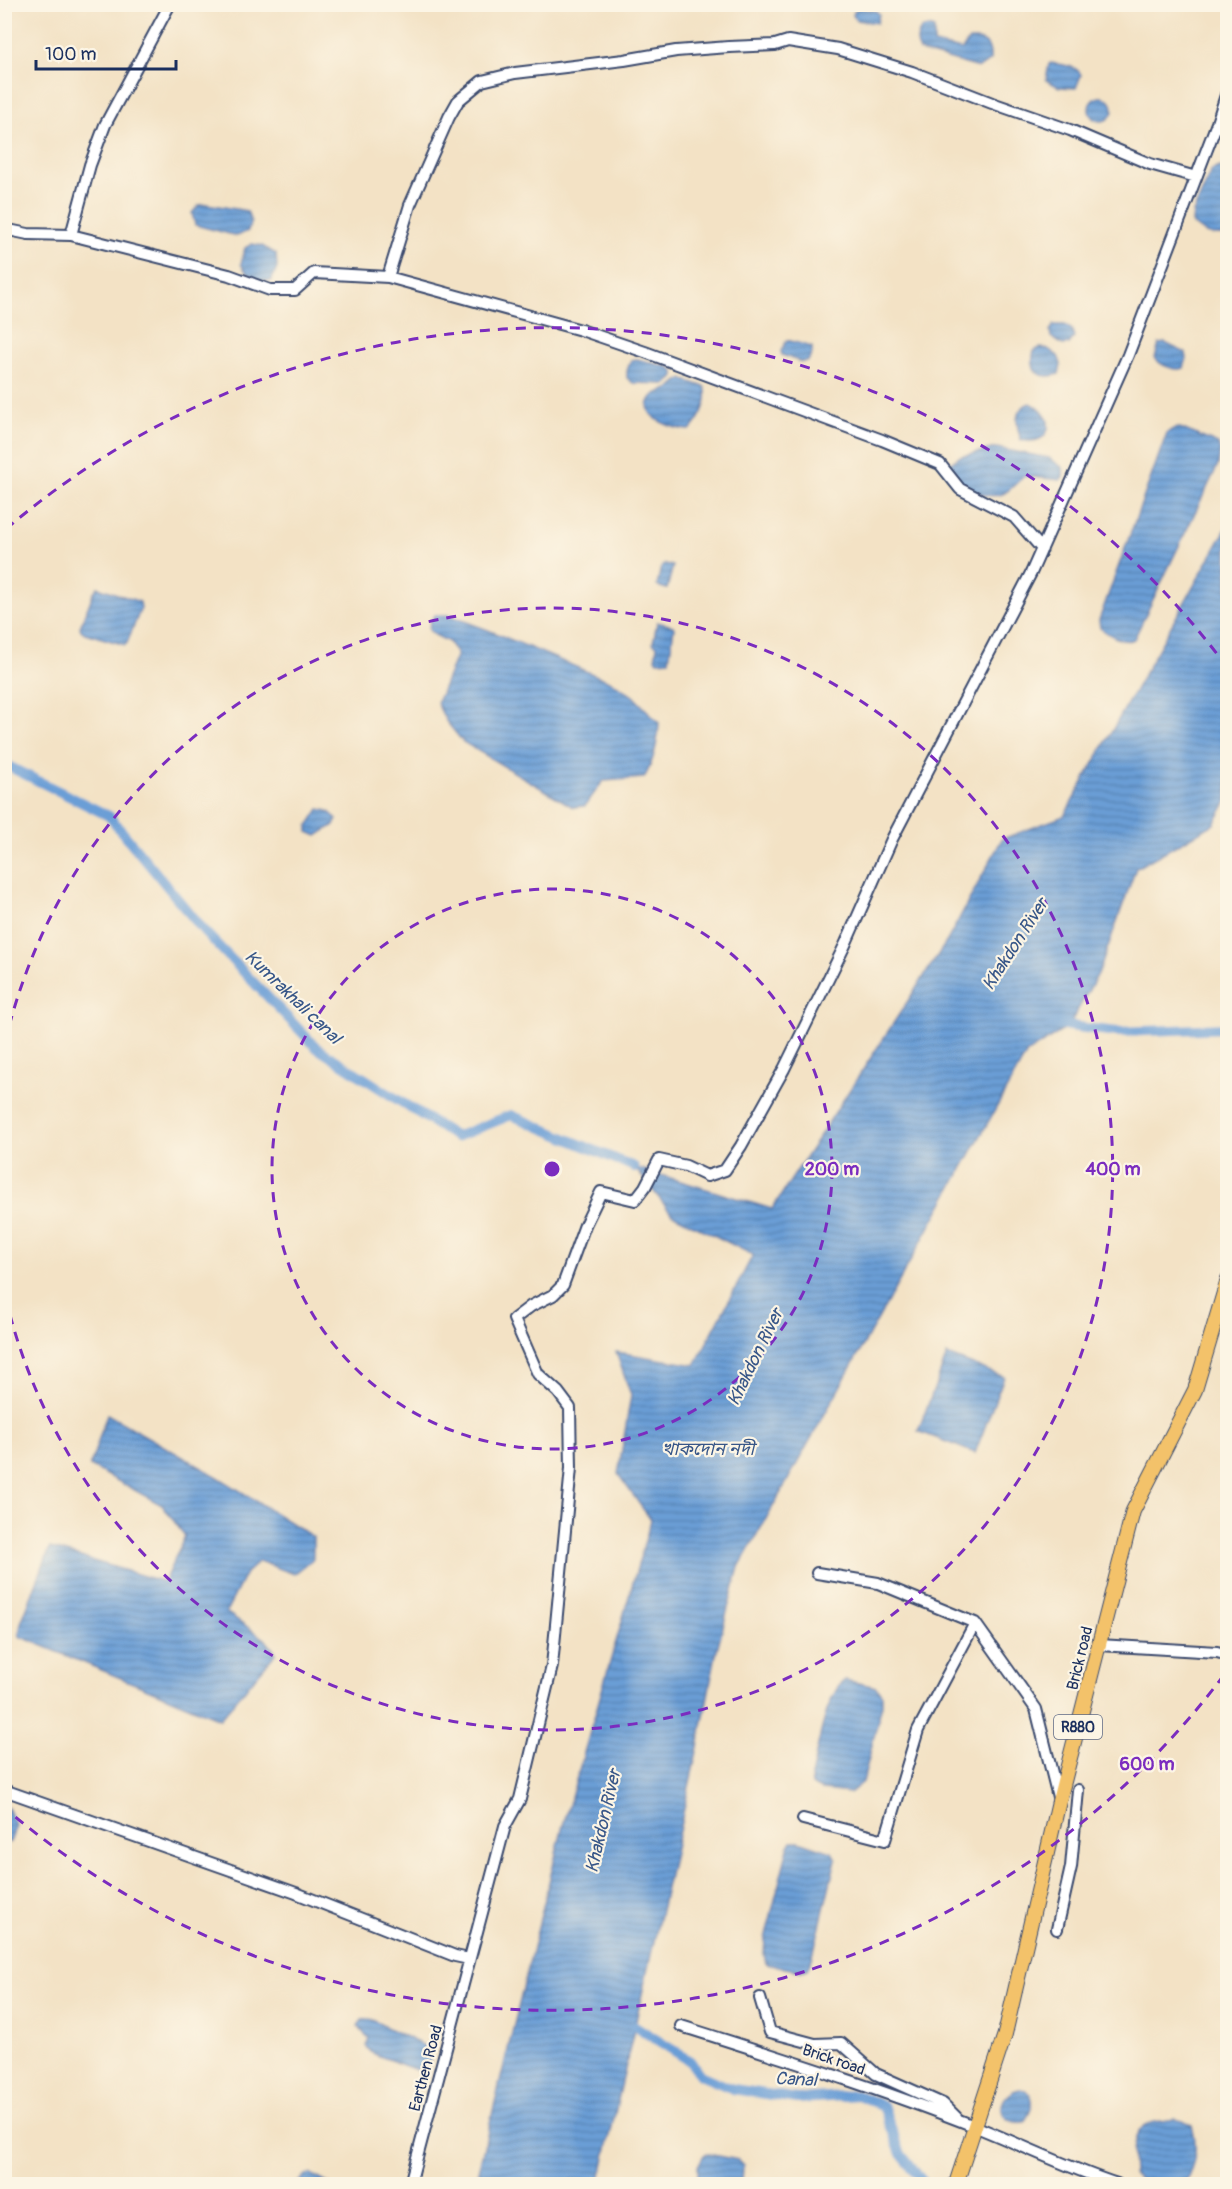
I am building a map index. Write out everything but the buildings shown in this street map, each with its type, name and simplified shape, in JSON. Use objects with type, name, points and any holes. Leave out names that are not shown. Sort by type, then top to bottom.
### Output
[{"type":"main road","name":"Brick road","points":[[956,2184],[1005,2034],[1055,1817],[1133,1511],[1195,1390],[1227,1279]]},
{"type":"street","points":[[71,235],[90,165],[105,125],[170,4]]},
{"type":"street","points":[[387,277],[410,206],[449,117],[458,100],[482,81],[515,73],[624,60],[676,51],[775,45],[788,41],[838,49],[912,72],[992,104],[1070,130],[1150,164],[1196,177]]},
{"type":"street","points":[[4,229],[28,234],[71,235],[229,275],[270,290],[294,291],[315,273],[387,277],[581,330],[882,440],[940,464],[960,489],[1014,517],[1042,549],[1128,355],[1217,123],[1227,89]]},
{"type":"street","name":"Earthen Road","points":[[410,2184],[505,1826],[520,1799],[552,1666],[571,1468],[570,1408],[558,1392],[538,1374],[514,1319],[531,1306],[553,1295],[563,1285],[585,1225],[601,1192],[635,1200],[645,1187],[659,1160],[686,1166],[706,1176],[725,1170],[784,1069],[845,945],[892,839],[1021,594],[1042,549]]},
{"type":"street","points":[[817,1573],[878,1583],[975,1623],[1036,1709],[1059,1801]]},
{"type":"street","points":[[803,1819],[885,1840],[918,1730],[975,1623]]},
{"type":"street","points":[[1099,1645],[1218,1652],[1227,1655]]},
{"type":"street","points":[[4,1790],[274,1885],[455,1956],[469,1959]]},
{"type":"street","points":[[1057,1929],[1071,1867],[1078,1790]]},
{"type":"street","points":[[1055,1817],[1076,1821]]},
{"type":"street","points":[[760,1998],[770,2032],[815,2044],[841,2043],[876,2074],[943,2104],[960,2121]]},
{"type":"street","name":"Brick road","points":[[681,2026],[832,2075],[975,2126],[1077,2171],[1117,2184]]},
{"type":"water","points":[[860,8],[876,11],[879,14],[877,23],[856,20],[853,15],[855,10]]},
{"type":"water","points":[[928,27],[934,29],[934,44],[962,50],[969,40],[983,41],[988,47],[990,60],[979,68],[920,51],[917,43],[918,35],[921,29]]},
{"type":"water","points":[[1051,63],[1069,66],[1079,72],[1081,75],[1076,88],[1059,87],[1046,80]]},
{"type":"water","points":[[1101,97],[1110,100],[1113,109],[1110,118],[1101,121],[1092,118],[1089,109],[1092,100]]},
{"type":"water","points":[[1219,167],[1227,168],[1227,230],[1225,235],[1207,234],[1192,223],[1193,213],[1212,170]]},
{"type":"water","points":[[207,204],[247,211],[251,221],[248,231],[237,236],[195,225],[192,213],[199,205]]},
{"type":"water","points":[[252,244],[262,246],[276,254],[277,268],[271,281],[253,277],[241,264],[245,248]]},
{"type":"water","points":[[1054,325],[1065,325],[1072,330],[1074,337],[1069,344],[1063,345],[1051,337],[1050,331]]},
{"type":"water","points":[[787,340],[812,347],[808,361],[801,362],[782,355],[781,351]]},
{"type":"water","points":[[1165,343],[1186,353],[1184,368],[1168,367],[1155,358],[1159,344]]},
{"type":"water","points":[[1040,348],[1048,349],[1058,356],[1061,364],[1059,374],[1041,375],[1034,369],[1034,351]]},
{"type":"water","points":[[637,359],[671,368],[674,376],[667,384],[633,383],[627,378],[627,371],[631,360]]},
{"type":"water","points":[[682,379],[705,387],[706,392],[703,410],[690,430],[661,422],[650,413],[648,407],[654,395],[670,388]]},
{"type":"water","points":[[1030,403],[1045,414],[1048,428],[1040,439],[1021,440],[1017,423],[1018,413]]},
{"type":"water","points":[[1180,428],[1218,444],[1220,450],[1218,465],[1134,639],[1121,640],[1100,628],[1099,620],[1167,433]]},
{"type":"water","points":[[996,448],[1049,458],[1063,468],[1063,477],[1060,480],[1024,476],[1006,492],[998,495],[981,494],[964,485],[957,478],[951,463],[959,457]]},
{"type":"water","name":"খাকদোন নদী","points":[[1227,527],[1227,801],[1214,824],[1136,868],[1099,972],[1068,1027],[1027,1053],[739,1567],[717,1649],[698,1747],[599,2184],[475,2184],[562,1829],[651,1520],[618,1474],[631,1395],[616,1352],[695,1365],[753,1255],[672,1214],[634,1167],[772,1209],[947,941],[1002,839],[1064,816]]},
{"type":"water","points":[[665,564],[673,566],[667,589],[657,586],[661,567]]},
{"type":"water","points":[[98,587],[140,602],[141,608],[125,645],[81,630],[80,627]]},
{"type":"water","points":[[435,615],[448,615],[488,630],[614,683],[633,696],[659,723],[655,751],[644,778],[603,781],[585,806],[573,807],[463,742],[446,721],[437,703],[457,654],[449,642],[429,630],[430,622]]},
{"type":"water","points":[[657,622],[674,628],[669,660],[657,661],[655,658],[657,646],[653,643]]},
{"type":"water","points":[[319,809],[328,811],[337,819],[334,825],[317,836],[308,832],[308,826]]},
{"type":"water","points":[[947,1355],[1004,1377],[975,1453],[918,1431]]},
{"type":"water","points":[[107,1414],[218,1477],[313,1537],[313,1559],[294,1574],[259,1561],[246,1573],[226,1612],[265,1639],[276,1653],[220,1719],[19,1636],[21,1623],[50,1548],[164,1582],[185,1536],[162,1505],[90,1466]]},
{"type":"water","points":[[845,1680],[876,1687],[882,1695],[882,1704],[863,1782],[850,1793],[822,1790],[812,1785],[811,1776],[827,1710],[838,1687]]},
{"type":"water","points":[[5,1808],[8,1808],[16,1826],[10,1842],[5,1843]]},
{"type":"water","points":[[792,1841],[799,1841],[832,1852],[836,1859],[812,1959],[807,1969],[801,1971],[766,1964],[764,1954],[765,1939],[788,1848]]},
{"type":"water","points":[[370,2019],[428,2048],[430,2063],[427,2070],[419,2071],[372,2053],[366,2046],[369,2038],[358,2027],[362,2020]]},
{"type":"water","points":[[1021,2089],[1030,2095],[1031,2108],[1024,2122],[1014,2122],[1003,2114],[1003,2102],[1013,2091]]},
{"type":"water","points":[[1174,2119],[1192,2126],[1195,2156],[1191,2171],[1183,2184],[1146,2184],[1133,2174],[1135,2140],[1146,2125]]},
{"type":"water","points":[[704,2155],[738,2160],[743,2165],[742,2184],[698,2184],[698,2166]]},
{"type":"water","points":[[311,2174],[329,2184],[297,2184],[305,2175]]},
{"type":"waterway","name":"Kumrakhali canal","points":[[4,764],[109,816],[204,931],[317,1048],[456,1137],[511,1115],[634,1167]]},
{"type":"waterway","points":[[1054,1024],[1117,1032],[1228,1028]]},
{"type":"waterway","name":"Canal","points":[[635,2026],[690,2061],[700,2075],[733,2089],[798,2099],[858,2095],[883,2106],[901,2154],[925,2184]]},
{"type":"water label","name":"Khakdon River","points":[[1015,944]]},
{"type":"water label","name":"Khakdon River","points":[[755,1357]]},
{"type":"water label","name":"Khakdon River","points":[[603,1821]]}]
